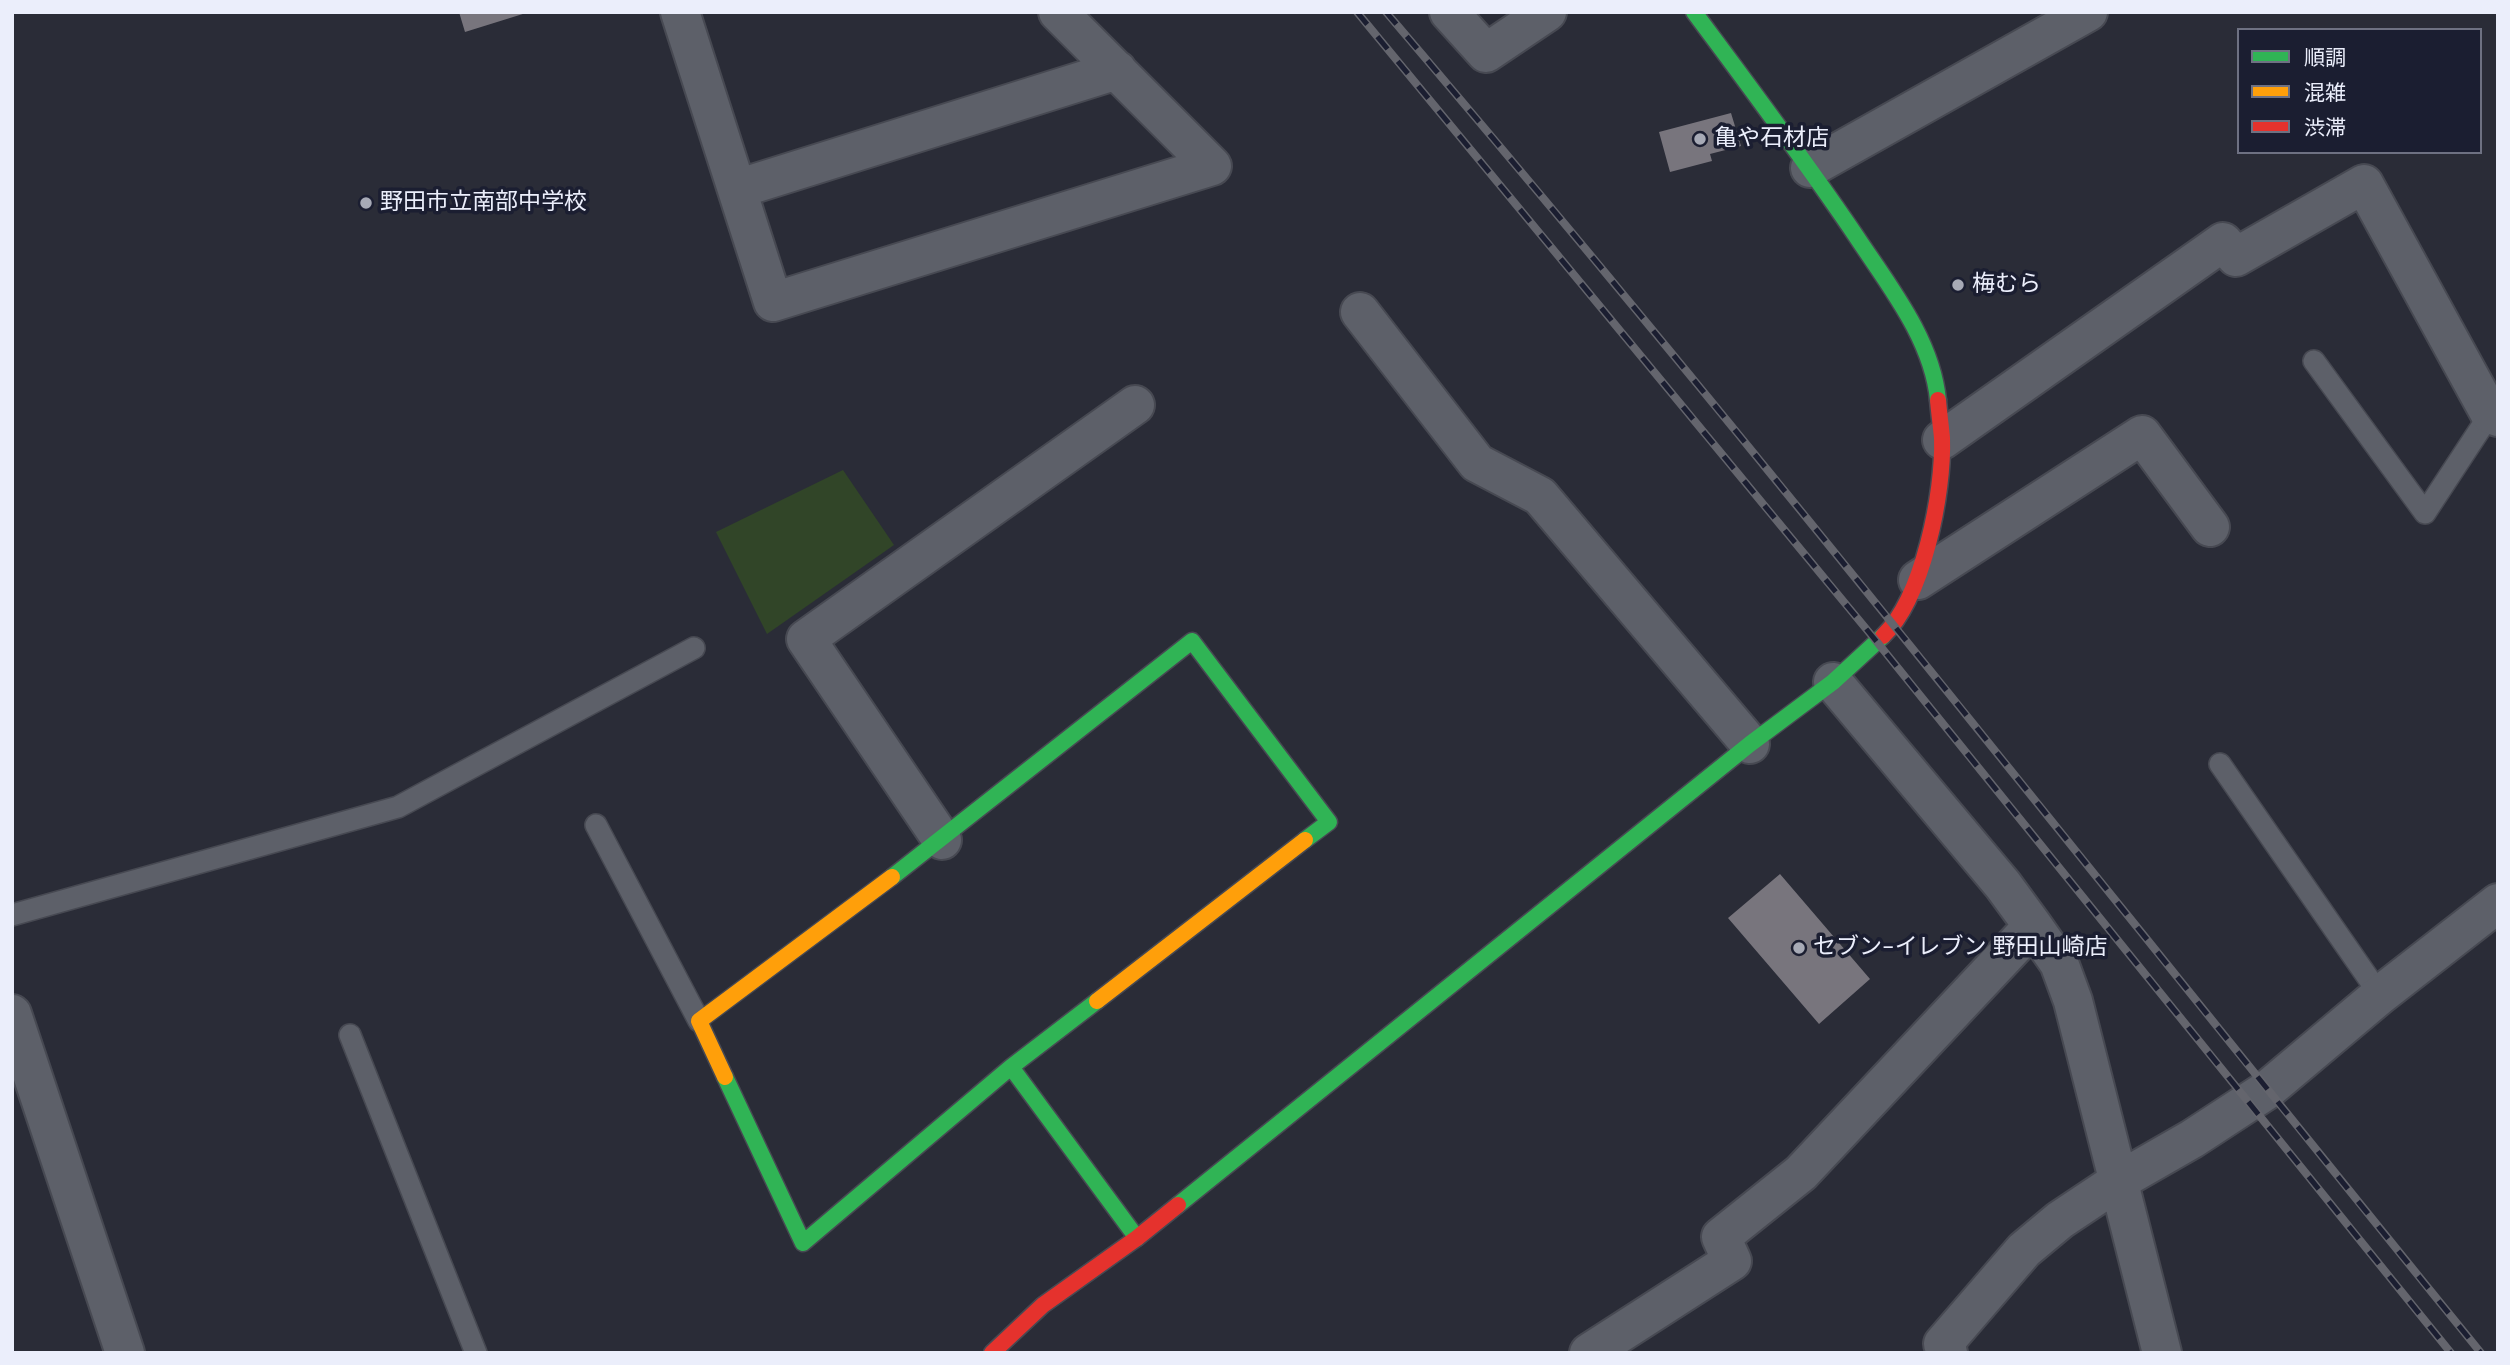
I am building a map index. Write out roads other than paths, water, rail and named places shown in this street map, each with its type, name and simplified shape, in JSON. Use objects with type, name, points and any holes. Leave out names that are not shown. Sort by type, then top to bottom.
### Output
[{"type":"street","points":[[680,12],[773,302],[1212,166],[1058,12]]},
{"type":"street","points":[[1449,12],[1486,53],[1547,12]]},
{"type":"street","points":[[992,1353],[1043,1305],[1137,1238],[1750,744],[1833,682],[1894,625],[1918,580],[1936,506],[1942,440],[1936,380],[1911,318],[1810,168],[1693,12]]},
{"type":"street","points":[[1810,168],[2088,12]]},
{"type":"street","points":[[737,189],[1117,70]]},
{"type":"street","points":[[1942,440],[2223,242],[2236,257],[2364,184],[2494,416]]},
{"type":"street","points":[[1360,312],[1478,463],[1540,496],[1750,744]]},
{"type":"street","points":[[942,840],[806,639],[1135,405]]},
{"type":"street","points":[[1918,580],[2142,435],[2210,527]]},
{"type":"street","points":[[1192,641],[1329,822],[1011,1067],[803,1243],[699,1021],[942,840],[1192,641]]},
{"type":"street","points":[[1833,682],[2003,885],[2059,963],[2073,1001],[2162,1353]]},
{"type":"street","points":[[1948,1353],[1943,1343],[2024,1250],[2060,1220],[2267,1090],[2380,995],[2498,903]]},
{"type":"street","points":[[1589,1353],[1732,1261],[1721,1237],[1801,1173],[2033,926]]},
{"type":"street","points":[[12,1014],[125,1353]]},
{"type":"street","points":[[1011,1067],[1137,1238]]},
{"type":"lane","points":[[2314,361],[2425,513],[2494,416]]},
{"type":"lane","points":[[12,915],[398,807],[694,648]]},
{"type":"lane","points":[[2220,764],[2380,995]]},
{"type":"lane","points":[[596,825],[699,1021]]},
{"type":"lane","points":[[350,1035],[476,1353]]},
{"type":"railway","points":[[1357,12],[1877,642],[2451,1353]]},
{"type":"railway","points":[[1386,12],[1526,177],[1801,511],[2481,1353]]},
{"type":"place","name":"亀や石材店","points":[[1700,139]]},
{"type":"place","name":"野田市立南部中学校","points":[[366,203]]},
{"type":"place","name":"梅むら","points":[[1958,285]]},
{"type":"place","name":"セブン-イレブン 野田山崎店","points":[[1799,948]]}]
